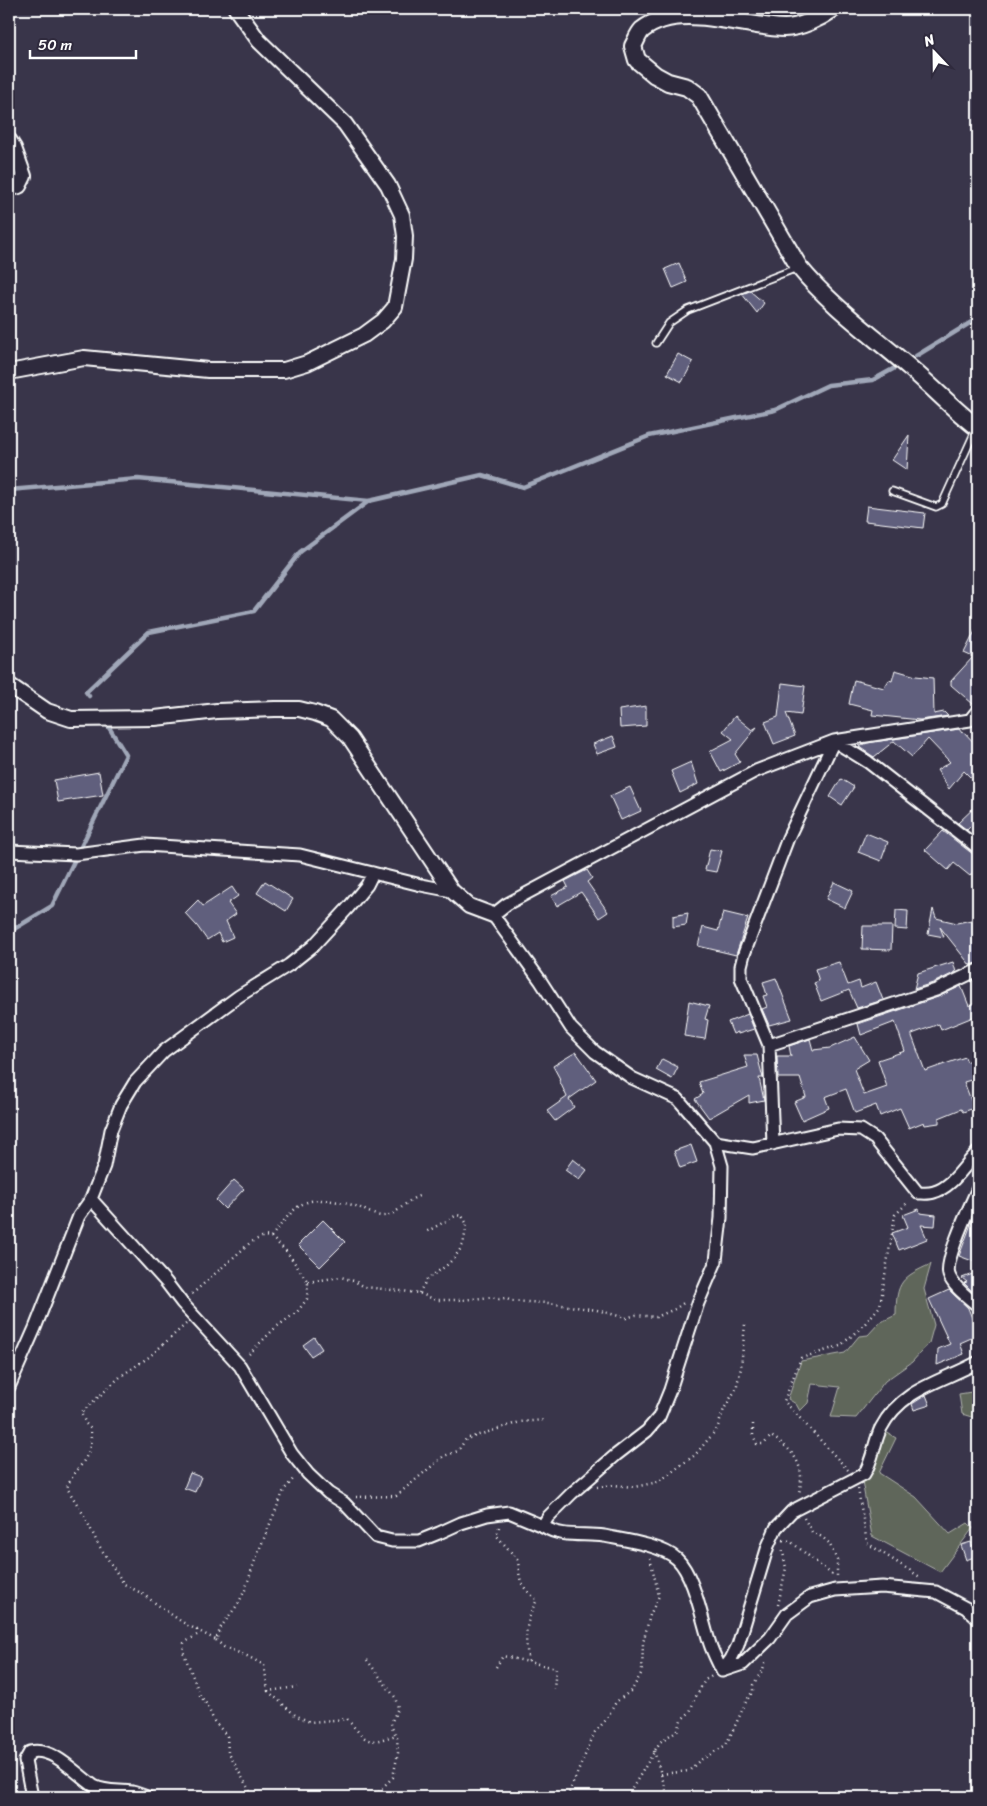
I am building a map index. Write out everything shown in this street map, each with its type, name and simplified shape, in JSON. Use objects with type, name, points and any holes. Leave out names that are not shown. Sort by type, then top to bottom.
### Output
[{"type":"main road","points":[[833,9],[808,23],[786,28],[763,26],[692,10],[675,12],[658,18],[642,30],[633,46],[637,60],[655,75],[668,82],[687,87],[699,96],[799,268],[812,283],[847,316],[927,382],[977,427]]},
{"type":"street","points":[[9,372],[84,358],[208,370],[284,370],[307,363],[364,334],[383,321],[394,307],[404,259],[405,236],[402,215],[388,185],[345,124],[259,41],[236,9]]},
{"type":"street","points":[[9,140],[14,148],[24,176],[20,186],[9,189]]},
{"type":"street","points":[[9,685],[47,711],[71,719],[155,718],[218,711],[275,709],[299,709],[331,719],[350,738],[452,891],[469,906],[493,915],[540,980],[571,1028],[595,1052],[632,1078],[678,1099],[715,1142],[722,1166],[721,1218],[716,1261],[698,1303],[670,1390],[659,1417],[646,1431],[572,1493],[548,1517],[545,1527]]},
{"type":"street","points":[[493,915],[506,904],[756,771],[834,741],[974,723],[978,710]]},
{"type":"street","points":[[834,741],[868,762],[978,848]]},
{"type":"street","points":[[773,1144],[768,1045],[742,978],[741,966],[788,838],[834,741]]},
{"type":"street","points":[[9,851],[76,854],[145,845],[300,855],[452,891]]},
{"type":"street","points":[[9,1387],[36,1328],[79,1216],[91,1199],[104,1166],[111,1130],[121,1106],[135,1082],[164,1051],[239,996],[289,965],[313,946],[367,885],[373,873]]},
{"type":"street","points":[[768,1045],[936,990],[978,970]]},
{"type":"street","points":[[715,1142],[730,1146],[753,1148],[838,1129],[861,1130],[875,1139],[918,1193],[934,1192],[950,1182],[961,1173],[978,1152]]},
{"type":"street","points":[[978,1188],[960,1228],[949,1264],[949,1274],[954,1282],[978,1306]]},
{"type":"street","points":[[91,1199],[240,1366],[292,1454],[321,1486],[332,1496],[344,1503],[376,1537],[392,1541],[418,1541],[461,1523],[487,1515],[509,1512],[553,1532],[603,1536],[658,1548],[676,1558],[684,1568],[691,1582],[712,1648],[722,1671]]},
{"type":"street","points":[[722,1671],[738,1645],[768,1546],[776,1528],[792,1511],[864,1474],[879,1432],[902,1400],[978,1362]]},
{"type":"street","points":[[722,1671],[743,1664],[770,1638],[787,1614],[810,1597],[835,1590],[882,1587],[936,1592],[966,1608],[978,1619]]},
{"type":"street","points":[[32,1797],[25,1761],[30,1752],[36,1751],[43,1752],[69,1765],[99,1788],[133,1792],[147,1797]]},
{"type":"lane","points":[[656,343],[669,323],[688,310],[799,268]]},
{"type":"lane","points":[[892,491],[936,507],[942,504],[977,427]]},
{"type":"path","points":[[918,1193],[895,1214],[880,1306],[863,1326],[840,1346],[801,1358],[784,1402],[856,1478],[868,1543],[917,1574],[936,1592]]},
{"type":"path","points":[[271,1237],[294,1208],[312,1200],[354,1205],[375,1215],[383,1216],[394,1213],[410,1200],[419,1196]]},
{"type":"path","points":[[419,1293],[427,1279],[456,1257],[463,1245],[467,1224],[462,1216],[457,1215],[424,1233]]},
{"type":"path","points":[[182,1303],[251,1242],[264,1236],[271,1237],[286,1252],[308,1282],[307,1299],[297,1312],[266,1335],[248,1354],[240,1366]]},
{"type":"path","points":[[308,1282],[341,1278],[354,1281],[365,1287],[419,1293],[436,1300],[504,1298],[511,1301],[548,1303],[597,1310],[626,1318],[636,1315],[656,1317],[686,1302],[698,1303]]},
{"type":"path","points":[[195,1316],[149,1357],[121,1376],[81,1413],[86,1424],[91,1429],[90,1447],[86,1458],[72,1475],[67,1488],[85,1517],[98,1544],[124,1584],[142,1593],[182,1622],[216,1640],[224,1647],[264,1665],[268,1691],[295,1715],[310,1722],[347,1719],[368,1741],[374,1742],[396,1735]]},
{"type":"path","points":[[595,1488],[614,1485],[634,1487],[658,1482],[695,1455],[717,1429],[724,1409],[736,1388],[741,1368],[745,1324]]},
{"type":"path","points":[[332,1496],[396,1496],[444,1456],[458,1451],[466,1439],[520,1422],[544,1420]]},
{"type":"path","points":[[216,1640],[221,1627],[246,1590],[255,1560],[284,1490],[303,1467]]},
{"type":"path","points":[[505,1512],[502,1522],[497,1529],[497,1536],[518,1560],[519,1578],[522,1586],[537,1600],[528,1616],[526,1627],[528,1662]]},
{"type":"path","points":[[778,1626],[778,1600],[786,1568],[780,1542],[784,1540],[790,1541],[836,1578],[835,1590]]},
{"type":"path","points":[[567,1797],[595,1732],[606,1720],[616,1702],[632,1690],[642,1672],[643,1643],[650,1615],[659,1596],[651,1559],[644,1545]]},
{"type":"path","points":[[196,1630],[197,1635],[184,1643],[183,1651],[200,1695],[207,1704],[214,1721],[227,1736],[228,1752],[253,1797]]},
{"type":"path","points":[[661,1774],[689,1771],[699,1760],[726,1744],[753,1691],[753,1685],[774,1647],[770,1638]]},
{"type":"path","points":[[496,1667],[503,1656],[556,1668],[554,1689]]},
{"type":"path","points":[[366,1660],[395,1697],[398,1708],[391,1723],[396,1735],[398,1753],[393,1777],[375,1797]]},
{"type":"path","points":[[627,1797],[660,1742],[679,1729],[681,1720],[690,1712],[704,1680],[722,1671]]},
{"type":"path","points":[[268,1691],[297,1688]]},
{"type":"path","points":[[654,1751],[668,1797]]},
{"type":"shaded area","points":[[931,1264],[924,1289],[934,1325],[929,1343],[912,1362],[885,1381],[856,1418],[831,1417],[840,1387],[812,1384],[808,1403],[800,1411],[796,1404],[788,1399],[801,1361],[845,1353],[859,1336],[868,1335],[879,1323],[896,1315],[897,1295],[903,1282],[913,1273]]},
{"type":"shaded area","points":[[978,1391],[978,1419],[962,1414],[959,1394]]},
{"type":"shaded area","points":[[874,1425],[896,1438],[879,1473],[916,1497],[950,1534],[968,1523],[973,1528],[940,1572],[872,1536],[860,1470]]},
{"type":"building","points":[[679,263],[687,282],[673,288],[665,269]]},
{"type":"building","points":[[750,291],[764,303],[757,313],[742,294]]},
{"type":"building","points":[[678,354],[693,362],[682,382],[667,374]]},
{"type":"building","points":[[909,435],[907,470],[892,460]]},
{"type":"building","points":[[867,506],[925,513],[923,528],[865,521]]},
{"type":"building","points":[[978,625],[978,703],[973,704],[951,685],[951,681],[973,657],[964,653]]},
{"type":"building","points":[[895,670],[916,676],[933,678],[934,714],[944,712],[948,716],[920,720],[872,715],[873,710],[849,704],[854,680],[884,688],[889,680],[892,681]]},
{"type":"building","points":[[782,683],[805,686],[801,715],[786,713],[795,736],[774,744],[765,722],[778,717]]},
{"type":"building","points":[[646,706],[646,726],[620,728],[619,710]]},
{"type":"building","points":[[735,716],[752,730],[757,727],[735,754],[740,762],[721,772],[710,751],[733,739],[723,731]]},
{"type":"building","points":[[959,729],[978,747],[978,769],[970,777],[964,771],[949,789],[937,770],[950,762],[928,739],[912,757],[894,741],[874,757],[859,747],[867,743]]},
{"type":"building","points":[[613,736],[617,747],[597,754],[593,744]]},
{"type":"building","points":[[691,762],[698,784],[680,793],[671,771]]},
{"type":"building","points":[[99,772],[103,795],[58,802],[54,780]]},
{"type":"building","points":[[841,779],[854,787],[842,805],[830,797]]},
{"type":"building","points":[[630,787],[641,811],[621,820],[610,796]]},
{"type":"building","points":[[978,804],[978,819],[967,830],[958,823]]},
{"type":"building","points":[[943,831],[978,858],[978,866],[970,876],[954,863],[948,870],[925,850]]},
{"type":"building","points":[[866,833],[888,842],[881,861],[858,852]]},
{"type":"building","points":[[710,849],[722,851],[716,872],[705,870]]},
{"type":"building","points":[[587,870],[592,878],[587,882],[608,912],[599,918],[581,892],[557,906],[551,896],[568,887],[565,881]]},
{"type":"building","points":[[265,881],[293,899],[286,911],[257,893]]},
{"type":"building","points":[[834,882],[853,891],[845,908],[826,899]]},
{"type":"building","points":[[232,887],[238,896],[228,903],[236,914],[226,921],[233,937],[222,942],[218,933],[207,940],[185,913],[198,900],[203,906]]},
{"type":"building","points":[[933,909],[936,918],[957,923],[976,919],[978,963],[970,965],[940,927],[944,937],[928,934]]},
{"type":"building","points":[[896,910],[908,911],[907,930],[895,929]]},
{"type":"building","points":[[723,912],[748,918],[736,955],[698,946],[703,927],[718,931]]},
{"type":"building","points":[[688,913],[686,925],[673,927],[673,916]]},
{"type":"building","points":[[863,926],[892,926],[891,950],[862,949]]},
{"type":"building","points":[[839,962],[848,985],[859,981],[861,988],[876,982],[883,1000],[857,1008],[849,990],[821,1001],[814,983],[819,981],[815,969]]},
{"type":"building","points":[[953,962],[956,972],[933,983],[914,989],[918,973]]},
{"type":"building","points":[[776,978],[792,1019],[769,1025],[762,1009],[767,1007],[763,996],[767,995],[763,982]]},
{"type":"building","points":[[961,986],[969,1006],[978,1002],[978,1015],[941,1030],[939,1024],[912,1034],[912,1036],[925,1071],[965,1057],[967,1062],[978,1055],[978,1078],[964,1082],[974,1108],[963,1112],[961,1109],[939,1118],[939,1123],[925,1125],[924,1122],[909,1128],[900,1108],[880,1116],[876,1105],[855,1113],[846,1089],[825,1097],[829,1108],[802,1120],[794,1102],[806,1097],[800,1078],[778,1078],[777,1056],[791,1056],[789,1046],[810,1039],[813,1050],[830,1048],[855,1037],[869,1060],[854,1069],[864,1095],[887,1087],[878,1060],[905,1051],[895,1022],[861,1035],[858,1024],[938,997]]},
{"type":"building","points":[[689,1001],[709,1006],[705,1019],[708,1020],[705,1039],[684,1036]]},
{"type":"building","points":[[748,1014],[754,1029],[733,1034],[728,1022]]},
{"type":"building","points":[[576,1052],[596,1080],[569,1099],[574,1107],[555,1121],[547,1111],[567,1097],[553,1066]]},
{"type":"building","points":[[744,1055],[757,1055],[763,1078],[759,1078],[764,1100],[749,1103],[749,1095],[709,1118],[695,1099],[703,1094],[699,1082],[748,1067]]},
{"type":"building","points":[[662,1059],[678,1067],[672,1079],[656,1070]]},
{"type":"building","points":[[691,1145],[697,1162],[680,1168],[674,1151]]},
{"type":"building","points":[[573,1159],[587,1170],[579,1180],[565,1170]]},
{"type":"building","points":[[234,1180],[244,1189],[225,1209],[216,1200]]},
{"type":"building","points":[[978,1206],[978,1253],[975,1262],[959,1256]]},
{"type":"building","points":[[919,1209],[920,1213],[936,1215],[935,1226],[921,1225],[927,1239],[899,1250],[892,1233],[908,1227],[903,1215]]},
{"type":"building","points":[[323,1220],[345,1242],[320,1267],[298,1245]]},
{"type":"building","points":[[978,1272],[978,1293],[976,1295],[964,1283],[967,1282],[962,1278]]},
{"type":"building","points":[[949,1290],[968,1308],[974,1323],[978,1321],[978,1335],[960,1343],[964,1354],[937,1365],[938,1349],[950,1344],[929,1299]]},
{"type":"building","points":[[314,1337],[322,1349],[311,1356],[303,1345]]},
{"type":"building","points":[[926,1395],[930,1405],[914,1410],[912,1404]]},
{"type":"building","points":[[190,1473],[201,1477],[195,1492],[184,1488]]},
{"type":"building","points":[[971,1542],[977,1556],[966,1560],[961,1545]]},
{"type":"waterway","points":[[916,356],[978,318]]},
{"type":"waterway","points":[[9,490],[138,479],[369,501],[482,475],[523,487],[649,436],[775,410],[828,385],[873,380],[893,369]]},
{"type":"waterway","points":[[89,696],[86,692],[149,632],[254,611],[300,552],[369,501]]},
{"type":"waterway","points":[[9,932],[52,906],[126,755],[105,721]]}]
